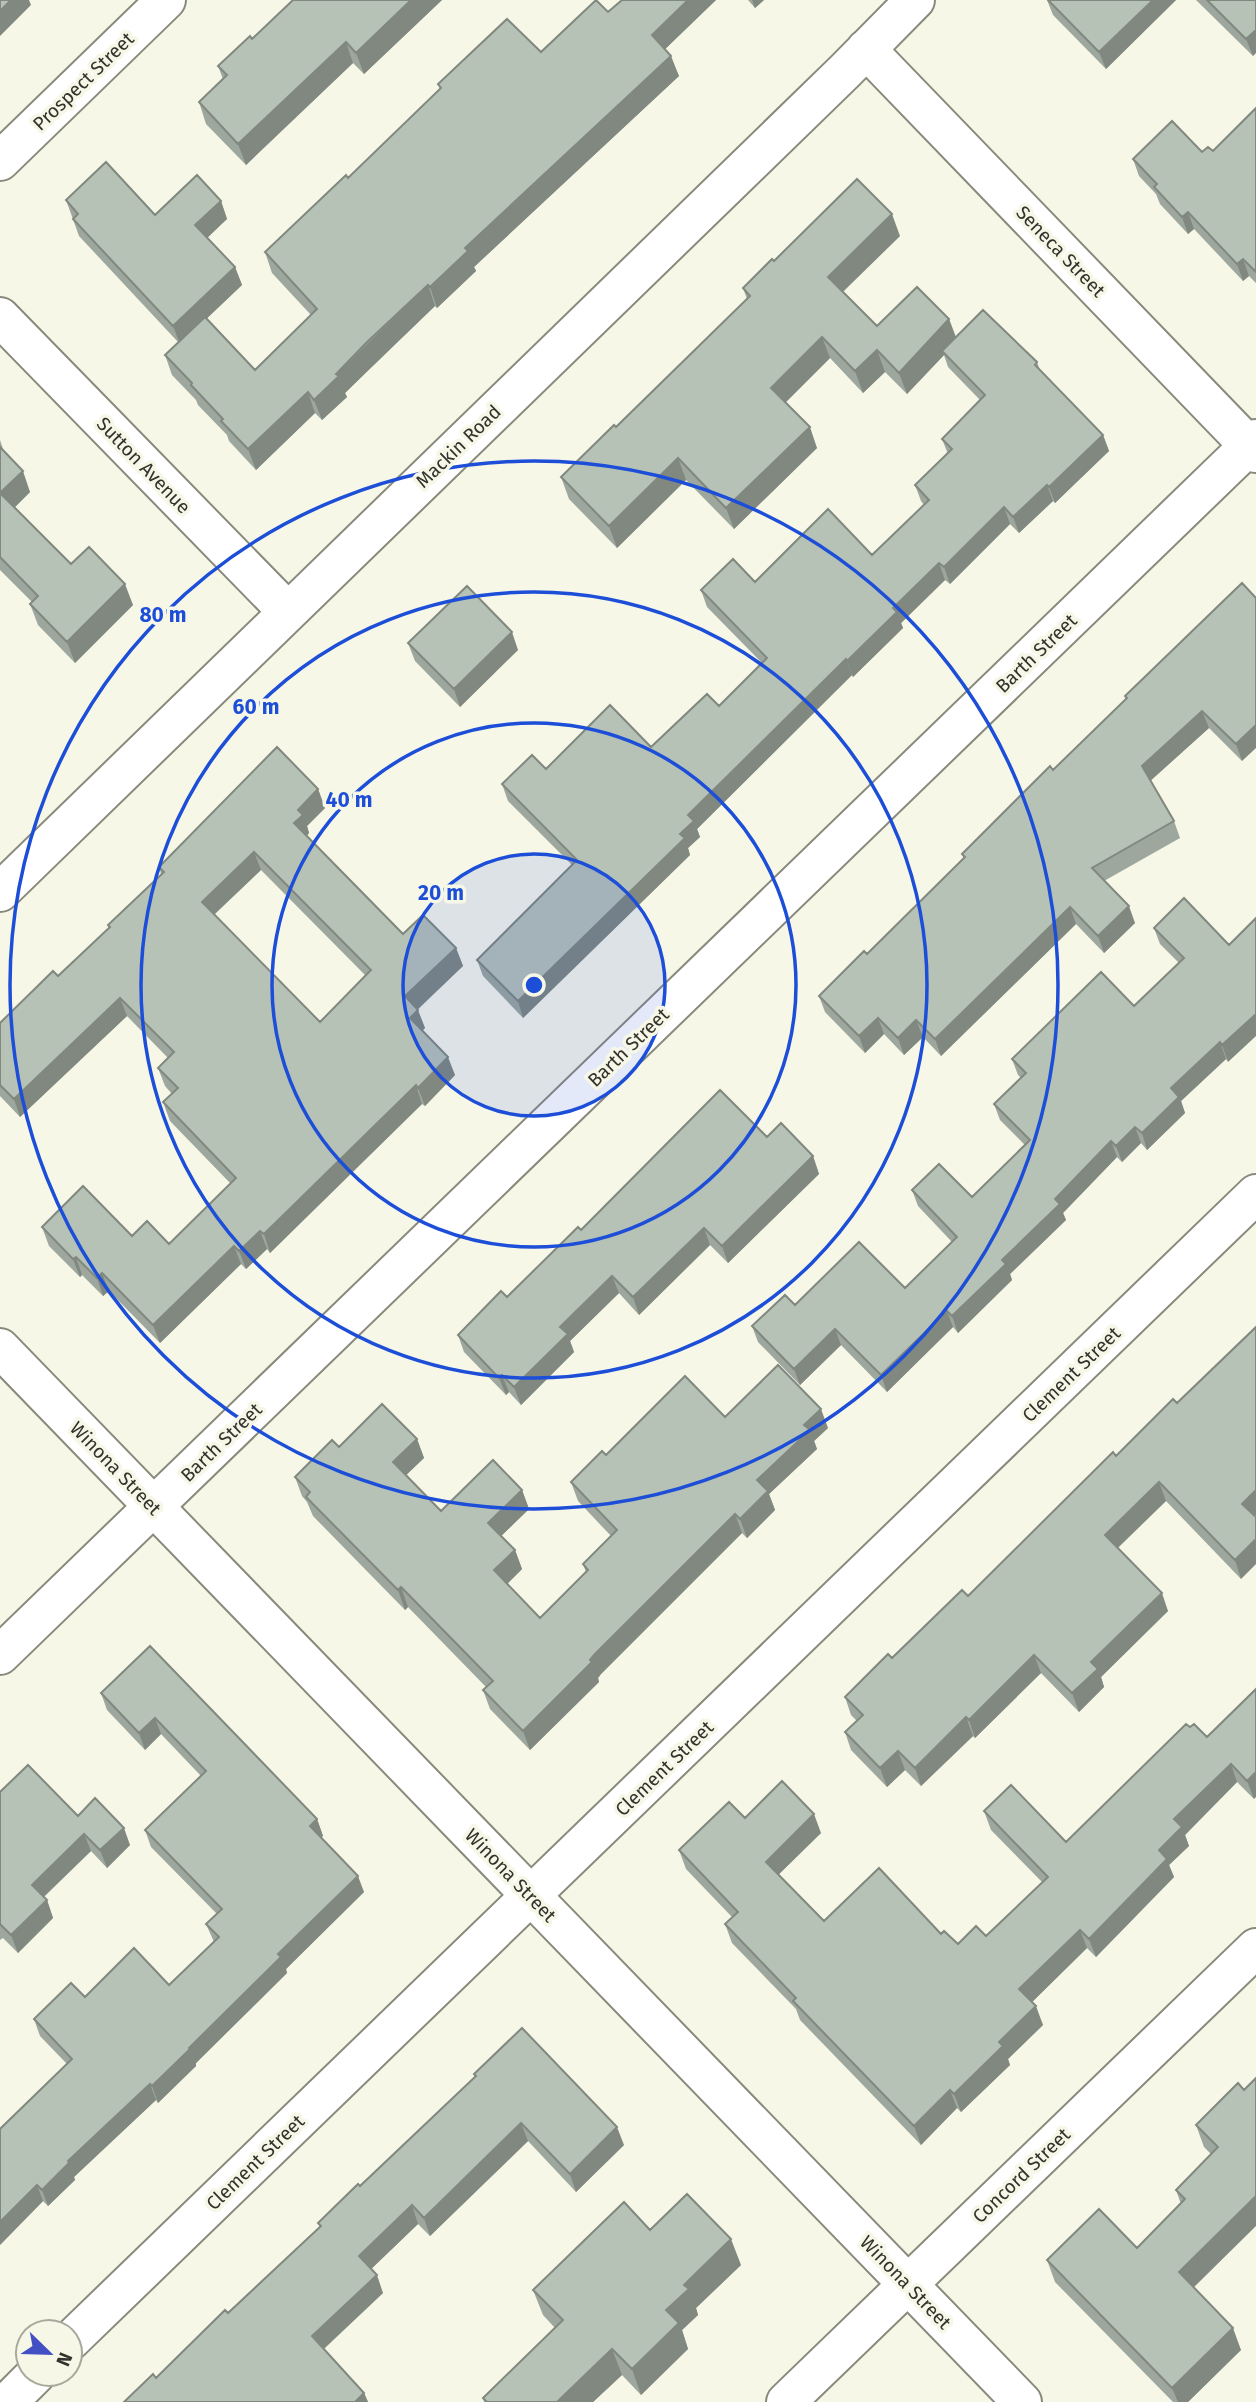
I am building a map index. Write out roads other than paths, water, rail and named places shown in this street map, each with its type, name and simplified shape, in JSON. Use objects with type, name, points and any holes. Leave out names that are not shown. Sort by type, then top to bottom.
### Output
[{"type":"street","name":"Prospect Street","points":[[0,161],[166,0]]},
{"type":"street","name":"Mackin Road","points":[[0,892],[915,0]]},
{"type":"street","name":"Seneca Street","points":[[866,49],[1254,446]]},
{"type":"street","name":"Sutton Avenue","points":[[0,317],[288,612]]},
{"type":"street","name":"Barth Street","points":[[0,1655],[1254,446]]},
{"type":"street","name":"Clement Street","points":[[84,2328],[1256,1194]]},
{"type":"street","name":"Winona Street","points":[[0,1349],[1023,2402]]},
{"type":"street","name":"Concord Street","points":[[786,2402],[1256,1948]]},
{"type":"street","points":[[8,2402],[22,2388]]}]
